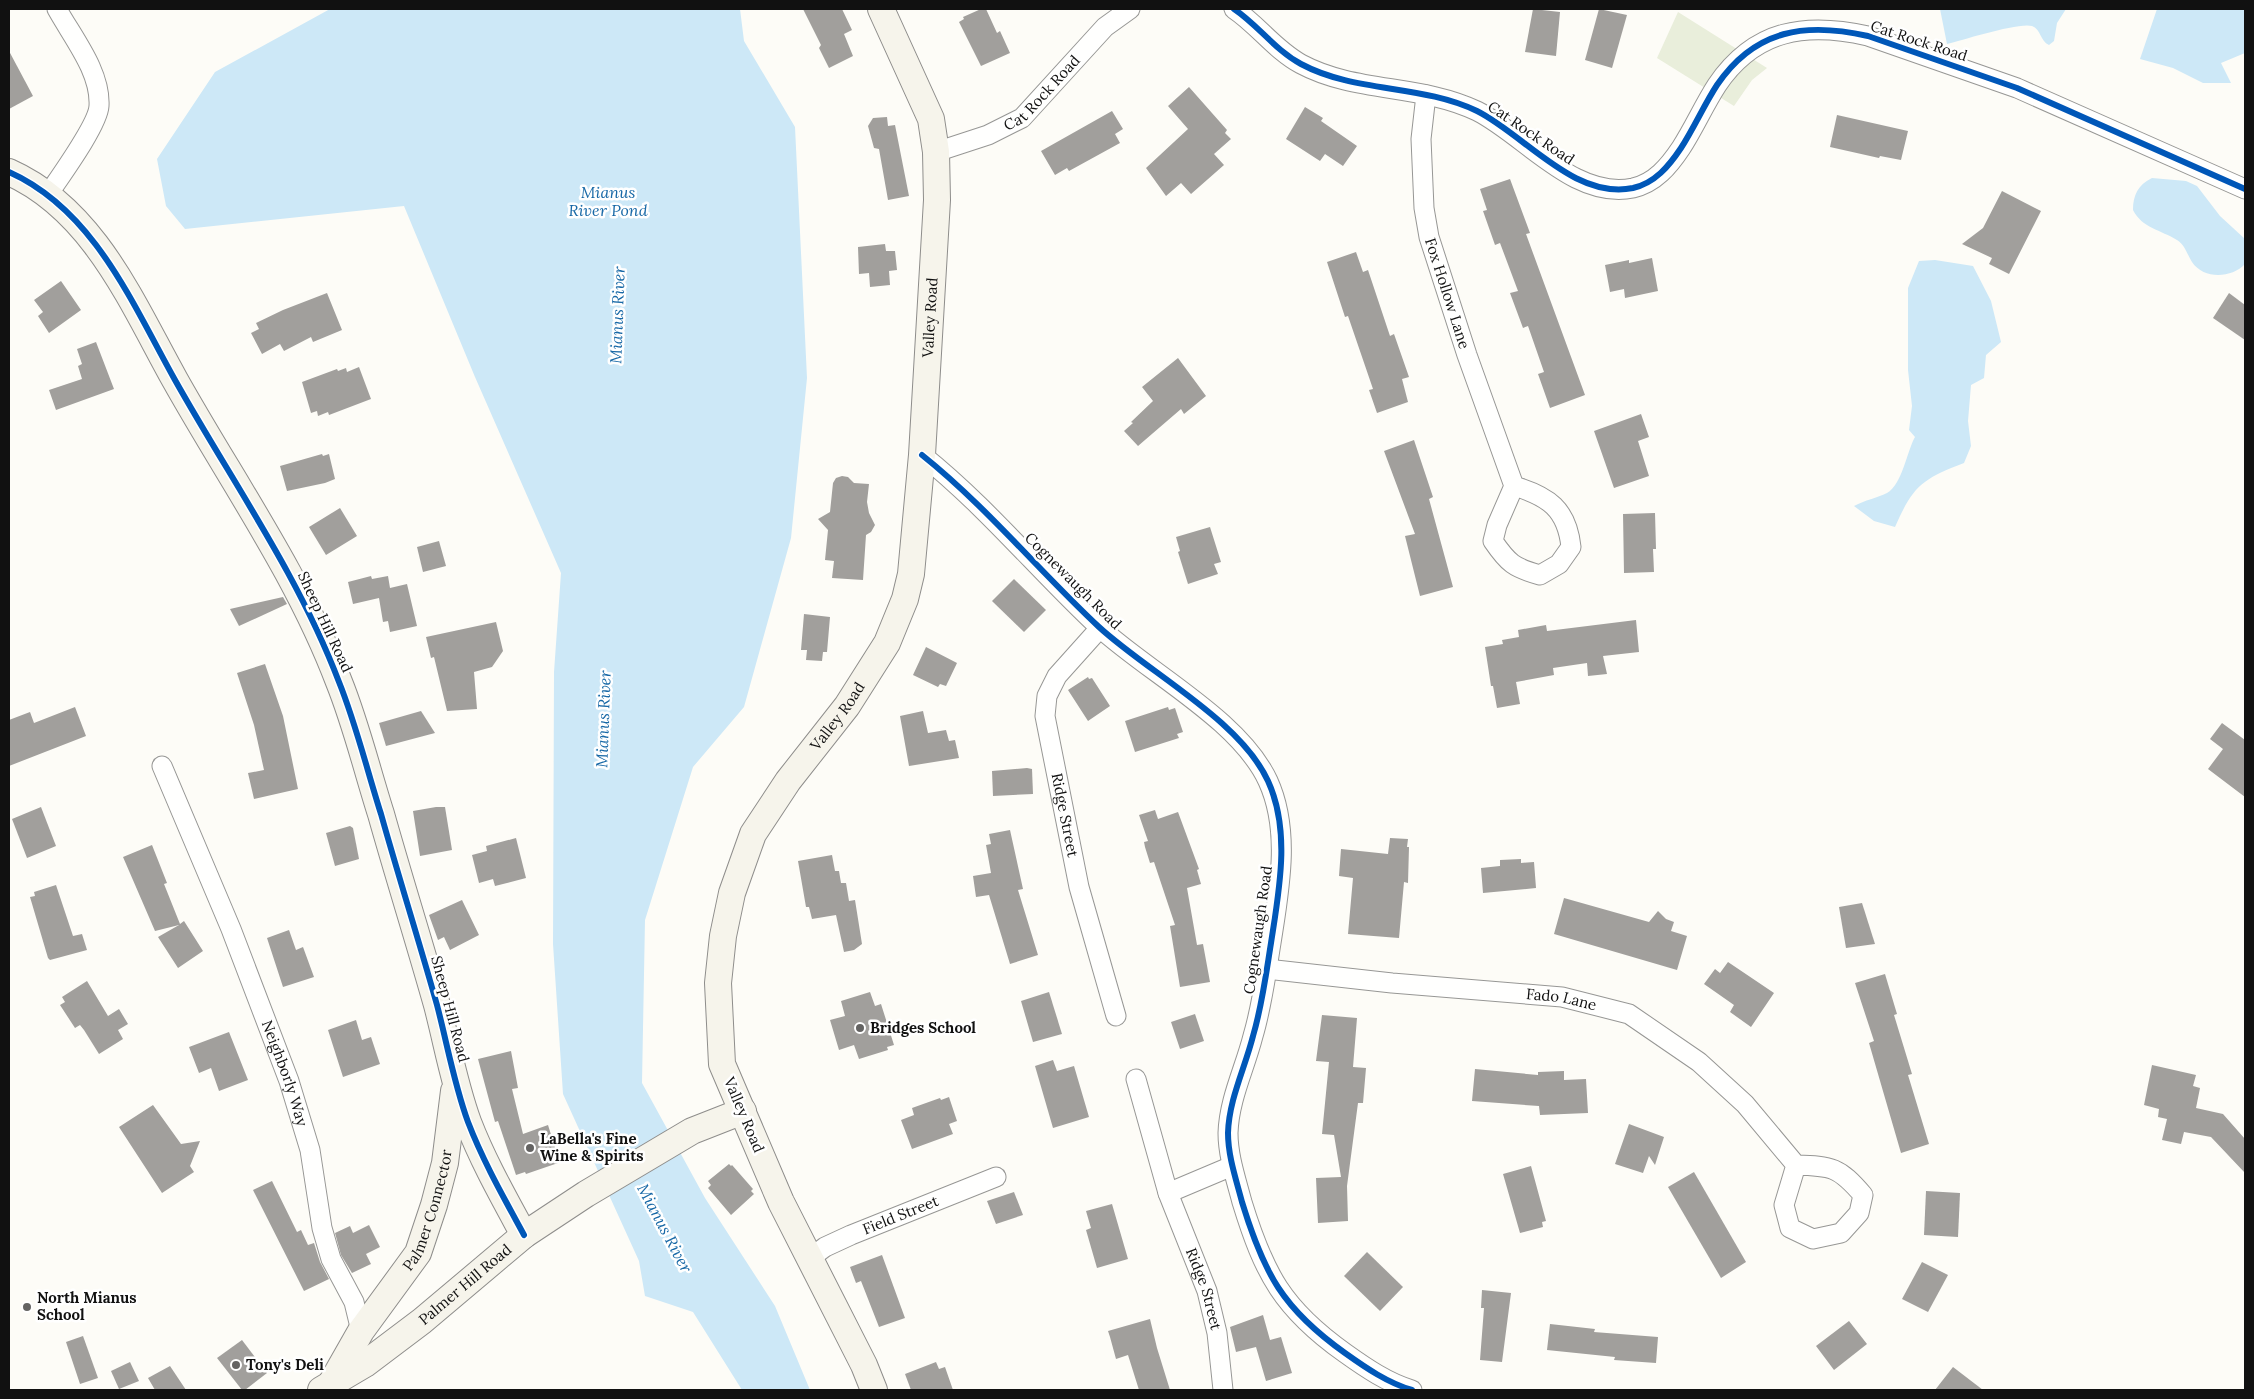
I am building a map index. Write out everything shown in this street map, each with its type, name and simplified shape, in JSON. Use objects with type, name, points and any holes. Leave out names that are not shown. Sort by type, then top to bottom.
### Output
[{"type":"street","points":[[47,196],[93,123],[99,108],[98,89],[92,71],[57,9]]},
{"type":"street","name":"Valley Road","points":[[874,1390],[864,1365],[781,1202],[722,1064],[718,983],[723,936],[732,893],[754,834],[788,781],[847,706],[887,643],[905,599],[911,574],[922,455],[937,200],[936,152],[931,119],[881,9]]},
{"type":"street","name":"Cat Rock Road","points":[[936,152],[988,135],[1022,118],[1104,27],[1130,9]]},
{"type":"street","name":"Cat Rock Road","points":[[1234,9],[1288,55],[1318,71],[1338,78],[1458,103],[1488,117],[1556,165],[1588,184],[1600,188],[1632,188],[1644,184],[1666,169],[1689,136],[1718,85],[1732,66],[1746,54],[1779,35],[1816,28],[1843,30],[1904,48],[2017,88],[2245,189]]},
{"type":"street","name":"Fox Hollow Lane","points":[[1426,95],[1421,138],[1424,208],[1429,237],[1467,355],[1514,486]]},
{"type":"street","name":"Sheep Hill Road","points":[[9,172],[47,196],[69,214],[92,239],[111,265],[201,426],[270,540],[298,592],[339,681],[357,734],[436,1003],[468,1120],[489,1168],[524,1235]]},
{"type":"street","name":"Cognewaugh Road","points":[[922,455],[957,483],[1100,628],[1218,721],[1257,760],[1269,783],[1280,825],[1281,874],[1267,969],[1254,1034],[1232,1102],[1228,1133],[1232,1166],[1261,1259],[1278,1289],[1288,1302],[1305,1322],[1348,1356],[1412,1390]]},
{"type":"street","points":[[1514,486],[1537,493],[1558,509],[1569,529],[1571,546],[1558,564],[1540,575],[1525,571],[1506,561],[1493,542],[1497,525],[1514,486]]},
{"type":"street","name":"Ridge Street","points":[[1100,628],[1057,676],[1047,696],[1045,716],[1078,887],[1116,1016]]},
{"type":"street","name":"Neighborly Way","points":[[162,766],[231,929],[289,1082],[310,1150],[322,1228],[331,1258],[354,1302],[361,1331]]},
{"type":"street","name":"Fado Lane","points":[[1267,969],[1392,983],[1562,997],[1629,1014],[1699,1062],[1745,1104],[1796,1165]]},
{"type":"street","name":"Palmer Connector","points":[[361,1331],[418,1253],[445,1164],[456,1076]]},
{"type":"street","name":"Ridge Street","points":[[1136,1079],[1168,1193],[1207,1291],[1217,1333],[1223,1390]]},
{"type":"street","name":"Palmer Hill Road","points":[[326,1387],[365,1364],[415,1327],[524,1235],[586,1194],[692,1131],[743,1111]]},
{"type":"street","points":[[1796,1165],[1824,1166],[1845,1174],[1863,1195],[1859,1213],[1841,1233],[1813,1239],[1790,1228],[1784,1205],[1796,1165]]},
{"type":"street","points":[[1168,1193],[1232,1166]]},
{"type":"street","name":"Field Street","points":[[809,1259],[825,1247],[850,1235],[996,1176]]},
{"type":"street","points":[[326,1387],[361,1331]]},
{"type":"green space","points":[[1678,12],[1767,68],[1752,80],[1734,106],[1657,58]]},
{"type":"water","name":"Mianus River Pond","points":[[330,9],[740,9],[744,41],[795,127],[807,378],[791,538],[744,707],[693,767],[645,920],[642,1083],[705,1198],[775,1306],[810,1390],[742,1390],[693,1312],[645,1296],[639,1261],[563,1094],[553,944],[554,672],[561,573],[475,377],[404,206],[185,229],[166,206],[157,159],[215,72]]},
{"type":"water","points":[[1940,9],[2066,9],[2057,23],[2054,41],[2049,45],[2035,28],[2025,25],[1947,44]]},
{"type":"water","points":[[2157,9],[2245,9],[2245,53],[2221,63],[2231,83],[2203,83],[2173,68],[2140,59]]},
{"type":"water","points":[[2152,178],[2186,181],[2197,186],[2220,216],[2245,239],[2245,264],[2239,269],[2226,274],[2218,275],[2204,272],[2192,262],[2180,242],[2141,221],[2133,210],[2134,200],[2140,187]]},
{"type":"water","points":[[1935,260],[1973,266],[1991,301],[2001,342],[1986,355],[1984,378],[1971,385],[1968,421],[1971,446],[1964,463],[1928,479],[1920,486],[1907,502],[1895,527],[1874,521],[1854,506],[1883,495],[1892,489],[1897,483],[1915,437],[1909,430],[1912,406],[1908,370],[1908,288],[1919,261]]},
{"type":"building","points":[[803,9],[842,9],[852,30],[844,34],[853,56],[829,68],[819,48],[821,45]]},
{"type":"building","points":[[981,9],[986,9],[997,33],[1000,31],[1010,53],[981,66],[959,22],[964,19],[963,17]]},
{"type":"building","points":[[1533,9],[1560,12],[1556,56],[1525,52]]},
{"type":"building","points":[[1599,9],[1627,15],[1612,68],[1585,60]]},
{"type":"building","points":[[9,51],[33,96],[9,109]]},
{"type":"building","points":[[1189,87],[1227,130],[1225,133],[1231,139],[1214,154],[1224,165],[1191,194],[1181,183],[1166,196],[1146,168],[1188,129],[1168,106]]},
{"type":"building","points":[[1305,107],[1323,118],[1321,121],[1357,146],[1343,166],[1325,154],[1320,161],[1286,139]]},
{"type":"building","points":[[1112,111],[1123,129],[1115,134],[1120,143],[1069,171],[1067,168],[1055,175],[1041,151]]},
{"type":"building","points":[[1837,115],[1908,131],[1901,160],[1880,156],[1879,158],[1830,147]]},
{"type":"building","points":[[887,117],[888,126],[895,125],[909,196],[888,200],[879,149],[874,148],[868,126],[873,118]]},
{"type":"building","points":[[1510,179],[1530,233],[1526,234],[1585,395],[1550,408],[1538,374],[1544,372],[1528,326],[1523,328],[1510,293],[1518,291],[1500,243],[1495,245],[1483,211],[1487,210],[1480,189]]},
{"type":"building","points":[[2002,191],[2041,211],[2009,274],[1989,264],[1992,258],[1962,244],[1983,228]]},
{"type":"building","points":[[885,244],[886,251],[895,251],[897,270],[889,271],[890,285],[870,287],[869,273],[859,274],[858,247]]},
{"type":"building","points":[[1356,252],[1363,272],[1368,270],[1390,336],[1394,334],[1409,377],[1402,379],[1408,402],[1377,413],[1369,390],[1373,389],[1348,316],[1345,317],[1327,262]]},
{"type":"building","points":[[1652,258],[1658,291],[1625,298],[1624,289],[1610,292],[1605,265],[1629,260],[1629,263]]},
{"type":"building","points":[[61,281],[81,310],[49,333],[38,316],[43,312],[34,300]]},
{"type":"building","points":[[327,293],[342,330],[313,342],[311,337],[284,351],[280,344],[262,354],[251,333],[259,329],[256,323]]},
{"type":"building","points":[[2229,293],[2245,305],[2245,340],[2213,318]]},
{"type":"building","points":[[96,342],[114,389],[56,410],[49,390],[82,379],[78,366],[82,364],[77,349]]},
{"type":"building","points":[[1178,358],[1206,396],[1184,414],[1181,409],[1138,446],[1124,431],[1153,401],[1142,387]]},
{"type":"building","points":[[359,367],[371,399],[329,415],[328,412],[318,416],[317,411],[311,413],[302,382],[337,369],[338,371],[346,368],[347,372]]},
{"type":"building","points":[[1641,414],[1649,437],[1638,441],[1649,476],[1614,488],[1594,431]]},
{"type":"building","points":[[1414,440],[1433,497],[1429,499],[1453,587],[1420,596],[1405,536],[1415,534],[1384,451]]},
{"type":"building","points":[[322,454],[323,456],[329,454],[335,479],[287,491],[280,466]]},
{"type":"building","points":[[848,477],[854,483],[869,484],[867,502],[869,513],[875,525],[871,532],[866,535],[863,580],[832,578],[834,561],[825,560],[828,530],[818,519],[830,512],[833,483],[836,478]]},
{"type":"building","points":[[340,508],[357,536],[326,555],[309,527]]},
{"type":"building","points":[[1655,513],[1656,549],[1653,549],[1654,572],[1624,573],[1623,514]]},
{"type":"building","points":[[1210,527],[1221,562],[1214,564],[1218,574],[1188,584],[1178,552],[1180,551],[1176,537]]},
{"type":"building","points":[[439,541],[446,566],[423,572],[417,547]]},
{"type":"building","points":[[371,576],[372,579],[388,576],[390,588],[407,584],[417,626],[390,632],[388,621],[383,622],[379,598],[353,604],[348,582]]},
{"type":"building","points":[[1014,579],[1046,610],[1024,632],[992,601]]},
{"type":"building","points":[[283,597],[287,604],[239,626],[230,609]]},
{"type":"building","points":[[804,614],[830,617],[827,652],[823,652],[822,661],[806,660],[807,650],[801,650]]},
{"type":"building","points":[[1636,620],[1639,652],[1603,656],[1607,674],[1588,676],[1587,663],[1553,668],[1554,675],[1516,682],[1520,704],[1497,708],[1493,686],[1491,686],[1485,647],[1503,644],[1502,640],[1519,637],[1518,630],[1546,625],[1547,631]]},
{"type":"building","points":[[496,622],[503,651],[492,667],[474,672],[477,709],[447,711],[434,657],[431,658],[426,637]]},
{"type":"building","points":[[926,647],[957,663],[946,686],[940,684],[938,687],[913,675]]},
{"type":"building","points":[[265,664],[283,716],[298,789],[254,799],[248,773],[264,770],[254,725],[237,673]]},
{"type":"building","points":[[1088,677],[1089,679],[1092,678],[1110,706],[1088,721],[1068,690]]},
{"type":"building","points":[[75,707],[86,736],[9,766],[9,720],[30,712],[34,723]]},
{"type":"building","points":[[1168,707],[1169,710],[1175,708],[1183,732],[1177,734],[1179,738],[1135,752],[1125,721]]},
{"type":"building","points":[[421,711],[435,733],[386,746],[379,723]]},
{"type":"building","points":[[923,711],[928,733],[946,730],[949,741],[955,740],[959,758],[909,766],[900,716]]},
{"type":"building","points":[[2222,723],[2245,740],[2245,797],[2208,769],[2223,749],[2210,739]]},
{"type":"building","points":[[1032,769],[1033,794],[993,796],[992,771]]},
{"type":"building","points":[[41,807],[56,846],[27,858],[12,819]]},
{"type":"building","points":[[445,807],[452,850],[420,856],[413,811]]},
{"type":"building","points":[[1155,810],[1158,819],[1178,812],[1199,869],[1197,870],[1201,884],[1187,888],[1197,945],[1203,944],[1210,982],[1180,987],[1170,926],[1175,925],[1154,862],[1150,863],[1144,842],[1148,841],[1139,815]]},
{"type":"building","points":[[350,826],[353,828],[359,859],[335,866],[326,833]]},
{"type":"building","points":[[1010,830],[1023,889],[1018,890],[1038,955],[1010,964],[989,895],[976,897],[973,876],[991,873],[986,845],[991,844],[989,834]]},
{"type":"building","points":[[516,838],[526,878],[495,886],[493,879],[479,883],[472,855],[487,851],[486,846]]},
{"type":"building","points":[[1390,838],[1408,839],[1407,847],[1409,847],[1408,883],[1404,882],[1399,938],[1348,934],[1353,878],[1339,876],[1341,849],[1388,854]]},
{"type":"building","points":[[152,845],[167,883],[164,884],[180,924],[184,921],[203,951],[178,968],[158,937],[179,925],[155,931],[123,857]]},
{"type":"building","points":[[832,855],[835,871],[839,871],[841,883],[846,883],[849,901],[855,900],[862,944],[854,950],[844,952],[836,915],[812,919],[809,907],[806,907],[798,861]]},
{"type":"building","points":[[1521,859],[1521,863],[1534,862],[1536,888],[1483,893],[1481,868],[1500,866],[1500,860]]},
{"type":"building","points":[[56,885],[73,936],[82,934],[87,950],[50,960],[30,897],[35,896],[34,892]]},
{"type":"building","points":[[1564,898],[1649,922],[1658,911],[1666,919],[1674,922],[1671,931],[1687,936],[1677,970],[1554,934]]},
{"type":"building","points":[[462,900],[479,935],[450,950],[444,937],[438,940],[429,915]]},
{"type":"building","points":[[1862,903],[1875,944],[1846,948],[1839,907]]},
{"type":"building","points":[[289,930],[296,950],[303,947],[314,977],[283,987],[267,938]]},
{"type":"building","points":[[1728,962],[1774,993],[1751,1027],[1730,1012],[1734,1005],[1704,984],[1715,969],[1720,973]]},
{"type":"building","points":[[1885,974],[1897,1014],[1894,1015],[1912,1074],[1908,1075],[1929,1144],[1901,1153],[1869,1043],[1874,1041],[1855,983]]},
{"type":"building","points":[[87,981],[108,1016],[119,1009],[128,1024],[118,1030],[123,1039],[99,1054],[84,1030],[80,1025],[75,1028],[60,1005],[65,1002],[62,997]]},
{"type":"building","points":[[870,992],[875,1006],[881,1004],[894,1045],[887,1047],[888,1050],[859,1059],[854,1045],[839,1050],[830,1020],[845,1016],[841,1001]]},
{"type":"building","points":[[1049,992],[1062,1034],[1033,1042],[1021,1001]]},
{"type":"building","points":[[1195,1014],[1204,1041],[1180,1049],[1171,1022]]},
{"type":"building","points":[[1322,1015],[1357,1018],[1353,1067],[1366,1068],[1363,1103],[1358,1103],[1347,1186],[1348,1221],[1318,1223],[1316,1178],[1341,1177],[1334,1135],[1322,1134],[1329,1062],[1316,1061]]},
{"type":"building","points":[[356,1020],[362,1040],[371,1037],[380,1064],[343,1077],[328,1030]]},
{"type":"building","points":[[229,1032],[248,1080],[219,1091],[211,1068],[199,1073],[189,1047]]},
{"type":"building","points":[[511,1051],[518,1088],[512,1089],[523,1134],[548,1125],[558,1157],[556,1158],[558,1163],[526,1174],[525,1172],[516,1175],[498,1121],[495,1122],[478,1059]]},
{"type":"building","points":[[1053,1060],[1057,1071],[1074,1066],[1089,1117],[1053,1128],[1035,1066]]},
{"type":"building","points":[[2152,1065],[2196,1075],[2193,1086],[2200,1088],[2196,1108],[2223,1114],[2245,1139],[2245,1173],[2211,1137],[2184,1132],[2181,1144],[2162,1140],[2167,1119],[2158,1117],[2159,1109],[2144,1105]]},
{"type":"building","points":[[1475,1069],[1538,1075],[1538,1072],[1564,1071],[1564,1080],[1586,1079],[1588,1113],[1540,1115],[1539,1106],[1472,1101]]},
{"type":"building","points":[[949,1097],[957,1121],[949,1124],[953,1134],[912,1149],[901,1120],[914,1115],[912,1108],[940,1098],[941,1100]]},
{"type":"building","points":[[153,1105],[181,1144],[200,1141],[190,1166],[194,1172],[162,1193],[119,1127]]},
{"type":"building","points":[[1629,1124],[1664,1137],[1655,1165],[1649,1156],[1643,1173],[1615,1164]]},
{"type":"building","points":[[729,1164],[753,1189],[751,1191],[754,1194],[731,1215],[708,1188],[711,1185],[708,1181]]},
{"type":"building","points":[[1531,1166],[1546,1221],[1542,1222],[1543,1227],[1520,1233],[1503,1174]]},
{"type":"building","points":[[1694,1172],[1746,1262],[1721,1278],[1668,1187]]},
{"type":"building","points":[[272,1181],[297,1232],[301,1230],[308,1245],[314,1243],[320,1262],[329,1279],[304,1291],[253,1190]]},
{"type":"building","points":[[1926,1191],[1960,1193],[1958,1237],[1924,1235]]},
{"type":"building","points":[[1014,1192],[1023,1215],[996,1224],[987,1201]]},
{"type":"building","points":[[1112,1204],[1128,1259],[1097,1268],[1086,1230],[1091,1228],[1086,1211]]},
{"type":"building","points":[[369,1225],[380,1247],[366,1254],[371,1264],[352,1273],[341,1255],[335,1233],[350,1226],[353,1233]]},
{"type":"building","points":[[1367,1252],[1403,1287],[1380,1311],[1344,1276]]},
{"type":"building","points":[[882,1255],[905,1318],[879,1327],[861,1281],[856,1283],[850,1267]]},
{"type":"building","points":[[1922,1262],[1948,1275],[1928,1312],[1902,1299]]},
{"type":"building","points":[[1482,1290],[1511,1293],[1502,1362],[1480,1360],[1484,1308],[1481,1308]]},
{"type":"building","points":[[1263,1315],[1270,1340],[1281,1337],[1292,1373],[1266,1381],[1256,1347],[1236,1352],[1230,1327]]},
{"type":"building","points":[[1150,1319],[1170,1390],[1139,1390],[1128,1355],[1116,1359],[1108,1331]]},
{"type":"building","points":[[1849,1321],[1867,1344],[1834,1370],[1816,1346]]},
{"type":"building","points":[[1550,1324],[1595,1329],[1594,1332],[1658,1337],[1656,1363],[1614,1360],[1615,1357],[1547,1350]]},
{"type":"building","points":[[83,1336],[98,1378],[80,1384],[66,1342]]},
{"type":"building","points":[[242,1340],[267,1373],[245,1390],[242,1390],[217,1358]]},
{"type":"building","points":[[130,1362],[139,1381],[119,1389],[111,1371]]},
{"type":"building","points":[[936,1362],[939,1369],[945,1367],[953,1390],[911,1390],[905,1374]]},
{"type":"building","points":[[170,1366],[186,1390],[155,1390],[148,1378]]},
{"type":"building","points":[[1953,1367],[1983,1390],[1935,1390]]},
{"type":"cycle path","points":[[1234,9],[1283,52],[1301,64],[1343,80],[1456,102],[1477,111],[1495,122],[1570,175],[1590,184],[1611,189],[1641,186],[1661,173],[1681,148],[1717,85],[1732,66],[1748,52],[1765,41],[1784,34],[1824,30],[1868,36],[2017,88],[2245,189]]},
{"type":"cycle path","points":[[9,172],[39,189],[65,210],[88,234],[108,261],[196,417],[263,528],[304,603],[339,682],[356,731],[441,1019],[463,1108],[487,1165],[524,1235]]},
{"type":"cycle path","points":[[922,455],[969,496],[1099,627],[1192,698],[1237,738],[1255,759],[1268,781],[1275,800],[1279,820],[1281,841],[1280,882],[1264,990],[1250,1048],[1234,1096],[1229,1120],[1228,1142],[1233,1168],[1242,1202],[1259,1250],[1278,1288],[1291,1305],[1324,1337],[1353,1359],[1386,1379],[1412,1390]]},
{"type":"place","name":"Bridges School","points":[[860,1028]]},
{"type":"place","name":"LaBella's Fine Wine & Spirits","points":[[530,1148]]},
{"type":"place","name":"North Mianus School","points":[[27,1307]]},
{"type":"place","name":"Tony's Deli","points":[[236,1365]]},
{"type":"water label","name":"Mianus River","points":[[617,315]]},
{"type":"water label","name":"Mianus River","points":[[603,719]]},
{"type":"water label","name":"Mianus River","points":[[665,1228]]}]
